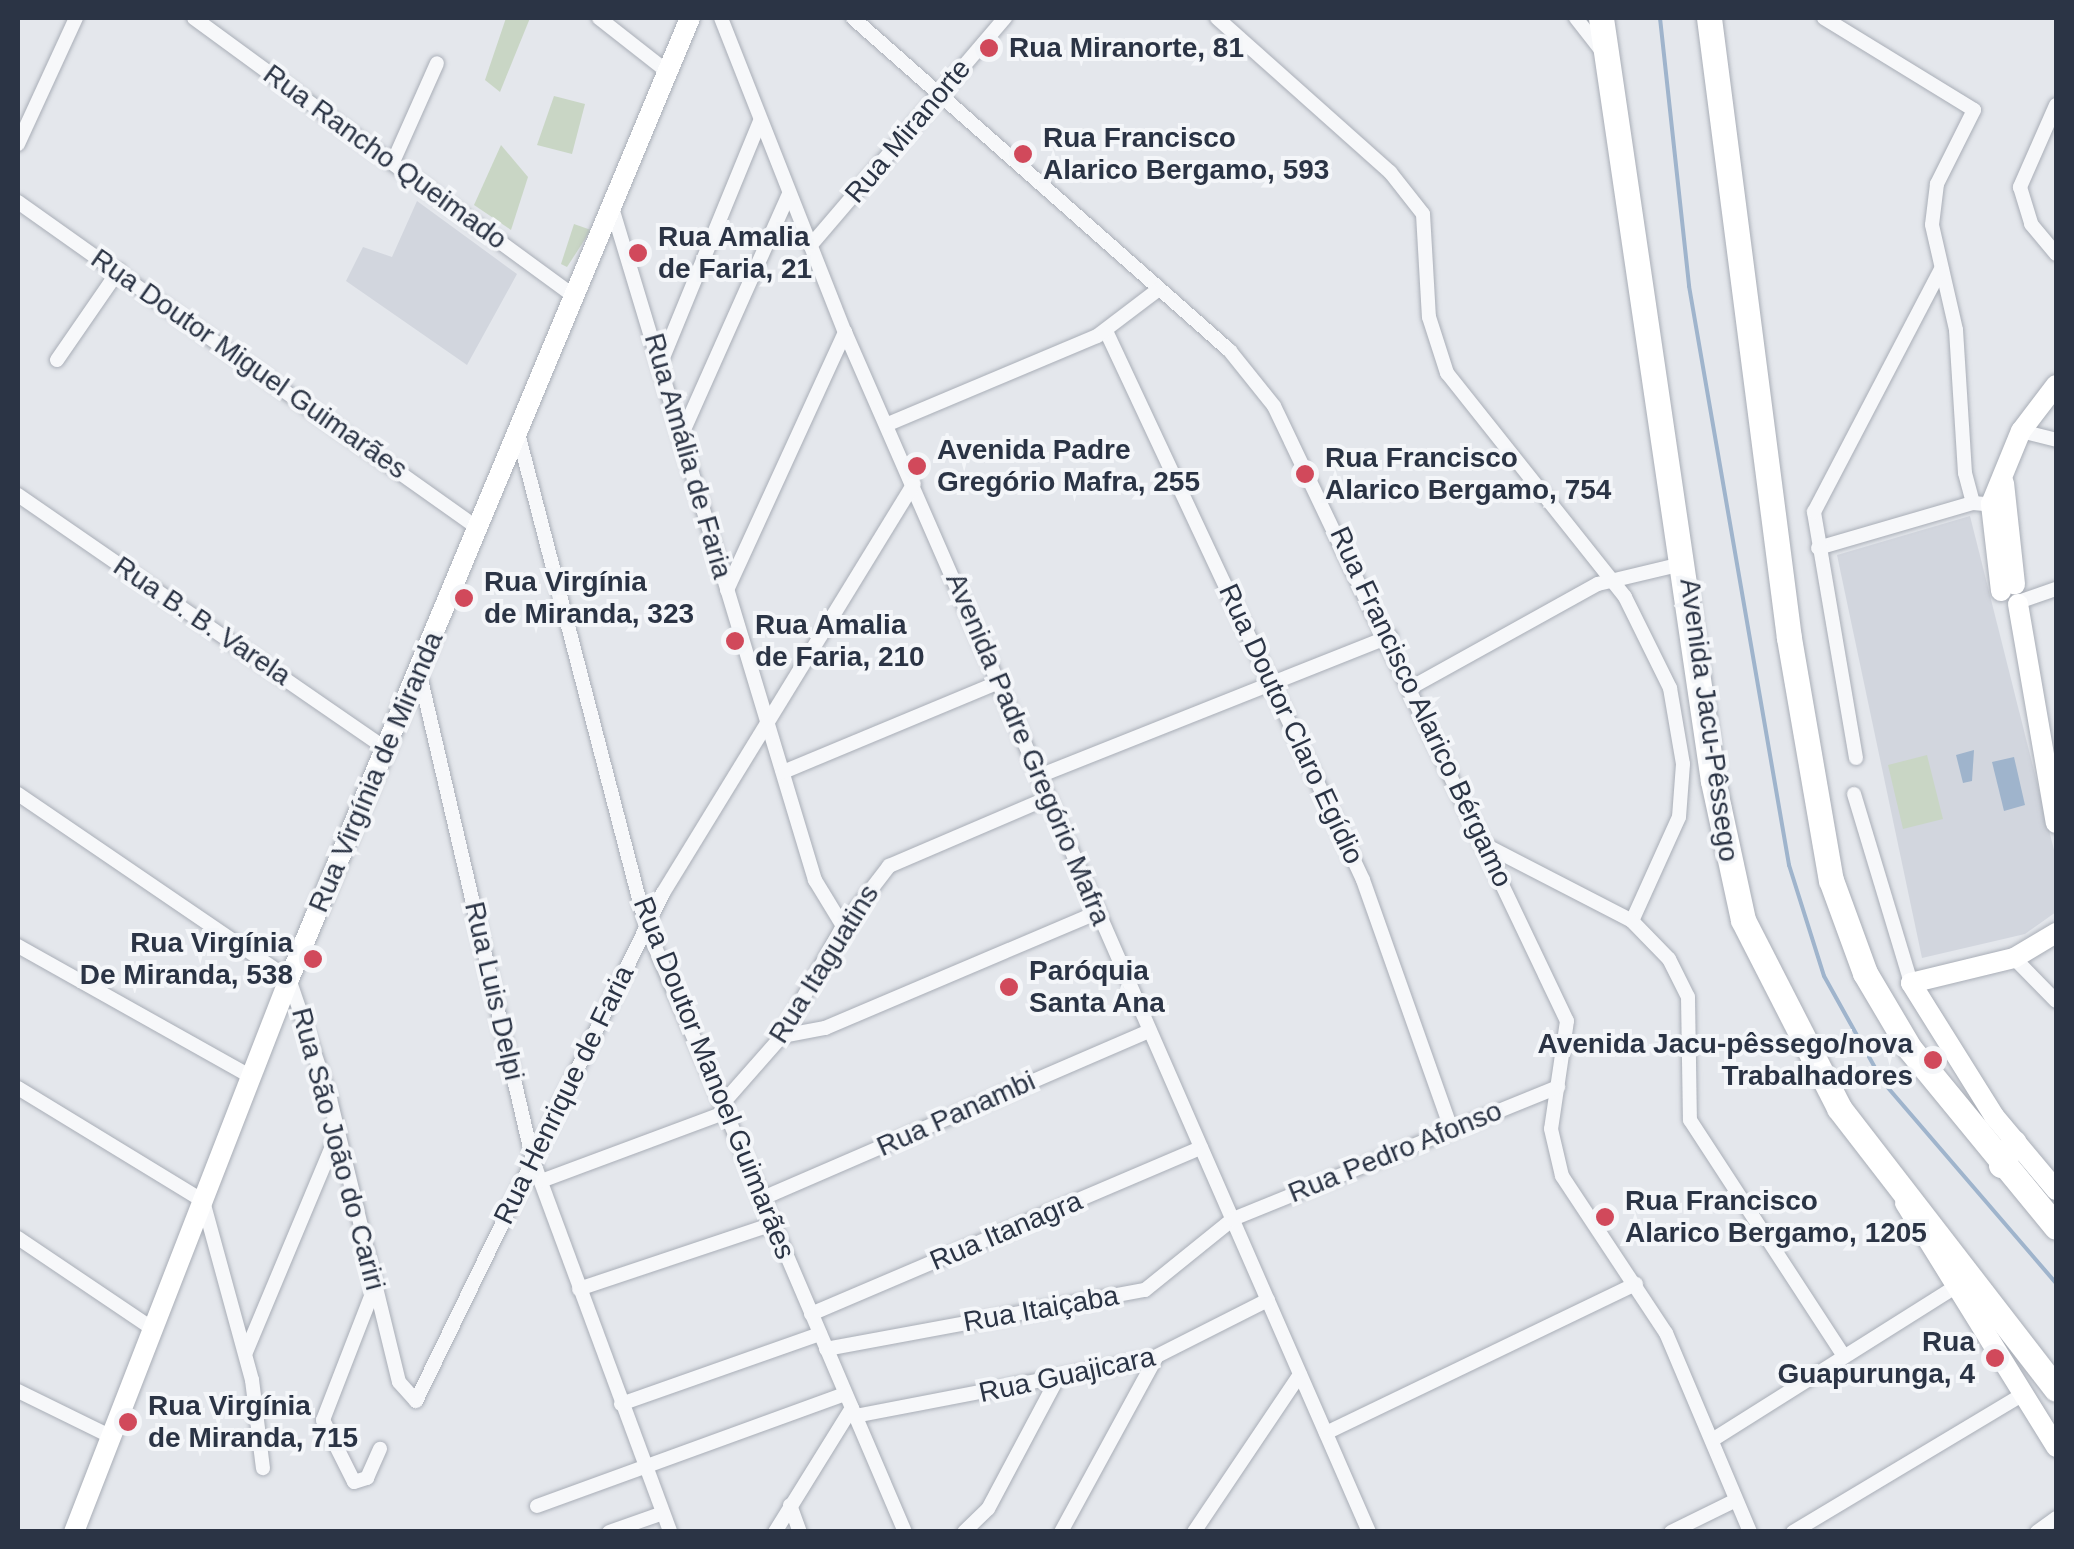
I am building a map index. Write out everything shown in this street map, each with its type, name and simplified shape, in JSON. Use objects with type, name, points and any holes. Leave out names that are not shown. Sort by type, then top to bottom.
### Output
[{"type":"highway","name":"Avenida Jacu-Pêssego","points":[[1602,18],[1686,563],[1713,781],[1743,920],[1800,1046],[1898,1189],[2056,1390]]},
{"type":"highway","points":[[1709,18],[1816,821],[1865,973],[1969,1125],[2056,1227]]},
{"type":"highway","points":[[1969,1125],[1994,1116]]},
{"type":"highway","points":[[2000,1165],[2014,1142]]},
{"type":"street","points":[[18,144],[76,18]]},
{"type":"street","name":"Rua Rancho Queimado","points":[[194,18],[576,297]]},
{"type":"street","points":[[599,18],[669,73]]},
{"type":"street","name":"Rua Virgínia de Miranda","points":[[74,1532],[289,979],[519,437],[690,18]]},
{"type":"street","name":"Avenida Padre Gregório Mafra","points":[[721,18],[845,332],[1369,1532]]},
{"type":"street","name":"Rua Francisco Alarico Bérgamo","points":[[853,18],[1159,289],[1274,406],[1390,636],[1568,1022],[1551,1128],[1562,1176],[1636,1284],[1717,1437],[1750,1532]]},
{"type":"street","name":"Rua Miranorte","points":[[812,245],[1005,18]]},
{"type":"street","points":[[1216,18],[1390,172],[1423,214],[1428,317],[1447,373],[1611,580],[1670,688],[1683,764],[1668,853],[1632,921]]},
{"type":"street","points":[[1576,18],[1608,62]]},
{"type":"street","points":[[1824,18],[1972,104],[1931,202],[1990,505],[2013,595],[2018,640],[2048,742],[2056,823]]},
{"type":"street","points":[[393,162],[437,62]]},
{"type":"street","points":[[2056,104],[2020,187],[2031,224],[2056,254]]},
{"type":"street","points":[[661,363],[760,120]]},
{"type":"street","points":[[682,432],[790,194]]},
{"type":"street","name":"Rua Doutor Miguel Guimarães","points":[[18,202],[479,529]]},
{"type":"street","name":"Rua Amália de Faria","points":[[612,211],[820,895],[842,926]]},
{"type":"street","points":[[1856,758],[1818,548],[1816,500],[1864,430],[1941,269]]},
{"type":"street","points":[[58,360],[119,270]]},
{"type":"street","points":[[888,424],[1106,331],[1159,289]]},
{"type":"street","name":"Rua Doutor Claro Egídio","points":[[1106,331],[1364,880],[1451,1129]]},
{"type":"street","points":[[727,590],[845,332]]},
{"type":"street","points":[[1990,505],[2021,431],[2056,384]]},
{"type":"street","points":[[2021,431],[2056,440]]},
{"type":"street","name":"Rua Doutor Manoel Guimarães","points":[[519,437],[646,926],[905,1532]]},
{"type":"street","name":"Rua Henrique de Faria","points":[[412,1402],[428,1385],[532,1158],[646,926],[766,719],[914,484]]},
{"type":"street","name":"Rua B. B. Varela","points":[[18,494],[386,749]]},
{"type":"street","points":[[1818,548],[1990,505]]},
{"type":"street","points":[[1412,686],[1611,580],[1686,563]]},
{"type":"street","points":[[2013,595],[2056,587]]},
{"type":"street","points":[[1039,776],[1390,636]]},
{"type":"street","name":"Rua Luis Delpi","points":[[419,671],[532,1158],[670,1532]]},
{"type":"street","points":[[784,772],[998,682]]},
{"type":"street","name":"Rua São João do Cariri","points":[[18,794],[289,979],[338,1132],[376,1286],[412,1402]]},
{"type":"street","points":[[1854,794],[1911,983],[1994,1116],[2056,1190]]},
{"type":"street","name":"Rua Itaguatins","points":[[725,1107],[782,1036],[842,926],[894,862],[1048,798]]},
{"type":"street","points":[[1486,846],[1632,921],[1684,984],[1686,1096],[1710,1154],[1844,1356]]},
{"type":"street","points":[[782,1036],[825,1028],[1098,912]]},
{"type":"street","points":[[1911,983],[2014,958],[2056,934]]},
{"type":"street","points":[[18,946],[251,1077]]},
{"type":"street","points":[[2014,958],[2056,1001]]},
{"type":"street","name":"Rua Panambi","points":[[763,1198],[1149,1031]]},
{"type":"street","name":"Rua Pedro Afonso","points":[[1232,1219],[1558,1087]]},
{"type":"street","points":[[18,1088],[203,1201],[246,1353],[263,1468]]},
{"type":"street","points":[[541,1181],[725,1107]]},
{"type":"street","points":[[246,1353],[338,1132]]},
{"type":"street","name":"Rua Itanagra","points":[[811,1314],[1201,1148]]},
{"type":"street","points":[[1898,1189],[1954,1288],[2056,1447]]},
{"type":"street","name":"Rua Itaiçaba","points":[[621,1404],[823,1342],[1145,1290],[1232,1219]]},
{"type":"street","points":[[580,1289],[773,1224]]},
{"type":"street","points":[[18,1238],[153,1329]]},
{"type":"street","points":[[1326,1433],[1636,1284]]},
{"type":"street","points":[[376,1286],[323,1420],[351,1481],[367,1478],[380,1449]]},
{"type":"street","points":[[1717,1437],[1954,1288]]},
{"type":"street","name":"Rua Guajicara","points":[[537,1506],[851,1406],[1057,1379],[1156,1358],[1268,1300]]},
{"type":"street","points":[[1061,1532],[1156,1358]]},
{"type":"street","points":[[1194,1532],[1300,1374]]},
{"type":"street","points":[[964,1532],[988,1509],[1057,1379]]},
{"type":"street","points":[[18,1391],[112,1437]]},
{"type":"street","points":[[1794,1532],[2024,1394]]},
{"type":"street","points":[[775,1532],[851,1406]]},
{"type":"street","points":[[1671,1532],[1736,1500]]},
{"type":"street","points":[[790,1505],[800,1532]]},
{"type":"street","points":[[608,1532],[663,1513]]},
{"type":"street","points":[[2037,1532],[2056,1518]]},
{"type":"shaded area","points":[[417,201],[517,274],[467,365],[346,281],[363,247],[392,257]]},
{"type":"shaded area","points":[[1970,516],[2056,858],[2056,912],[2025,934],[1922,958],[1837,555]]},
{"type":"green space","points":[[506,18],[530,18],[500,92],[485,80]]},
{"type":"green space","points":[[554,96],[585,104],[572,154],[537,145]]},
{"type":"green space","points":[[501,145],[528,177],[511,230],[474,205]]},
{"type":"green space","points":[[574,224],[591,230],[567,267],[561,264]]},
{"type":"green space","points":[[1927,755],[1943,819],[1903,829],[1888,765]]},
{"type":"water","points":[[1974,750],[1972,781],[1963,783],[1956,755]]},
{"type":"water","points":[[2014,757],[2025,805],[2004,811],[1992,762]]},
{"type":"waterway","points":[[1660,18],[1689,286],[1789,865],[1824,976],[1883,1082],[2056,1283]]},
{"type":"place","name":"Rua Miranorte, 81","points":[[989,48]]},
{"type":"place","name":"Rua Francisco Alarico Bergamo, 593","points":[[1023,154]]},
{"type":"place","name":"Rua Amalia de Faria, 21","points":[[638,253]]},
{"type":"place","name":"Avenida Padre Gregório Mafra, 255","points":[[917,466]]},
{"type":"place","name":"Rua Francisco Alarico Bergamo, 754","points":[[1305,474]]},
{"type":"place","name":"Rua Virgínia de Miranda, 323","points":[[464,598]]},
{"type":"place","name":"Rua Amalia de Faria, 210","points":[[735,641]]},
{"type":"place","name":"Rua Virgínia De Miranda, 538","points":[[313,959]]},
{"type":"place","name":"Paróquia Santa Ana","points":[[1009,987]]},
{"type":"place","name":"Avenida Jacu-pêssego/nova Trabalhadores","points":[[1933,1060]]},
{"type":"place","name":"Rua Francisco Alarico Bergamo, 1205","points":[[1605,1217]]},
{"type":"place","name":"Rua Guapurunga, 4","points":[[1995,1358]]},
{"type":"place","name":"Rua Virgínia de Miranda, 715","points":[[128,1422]]}]
